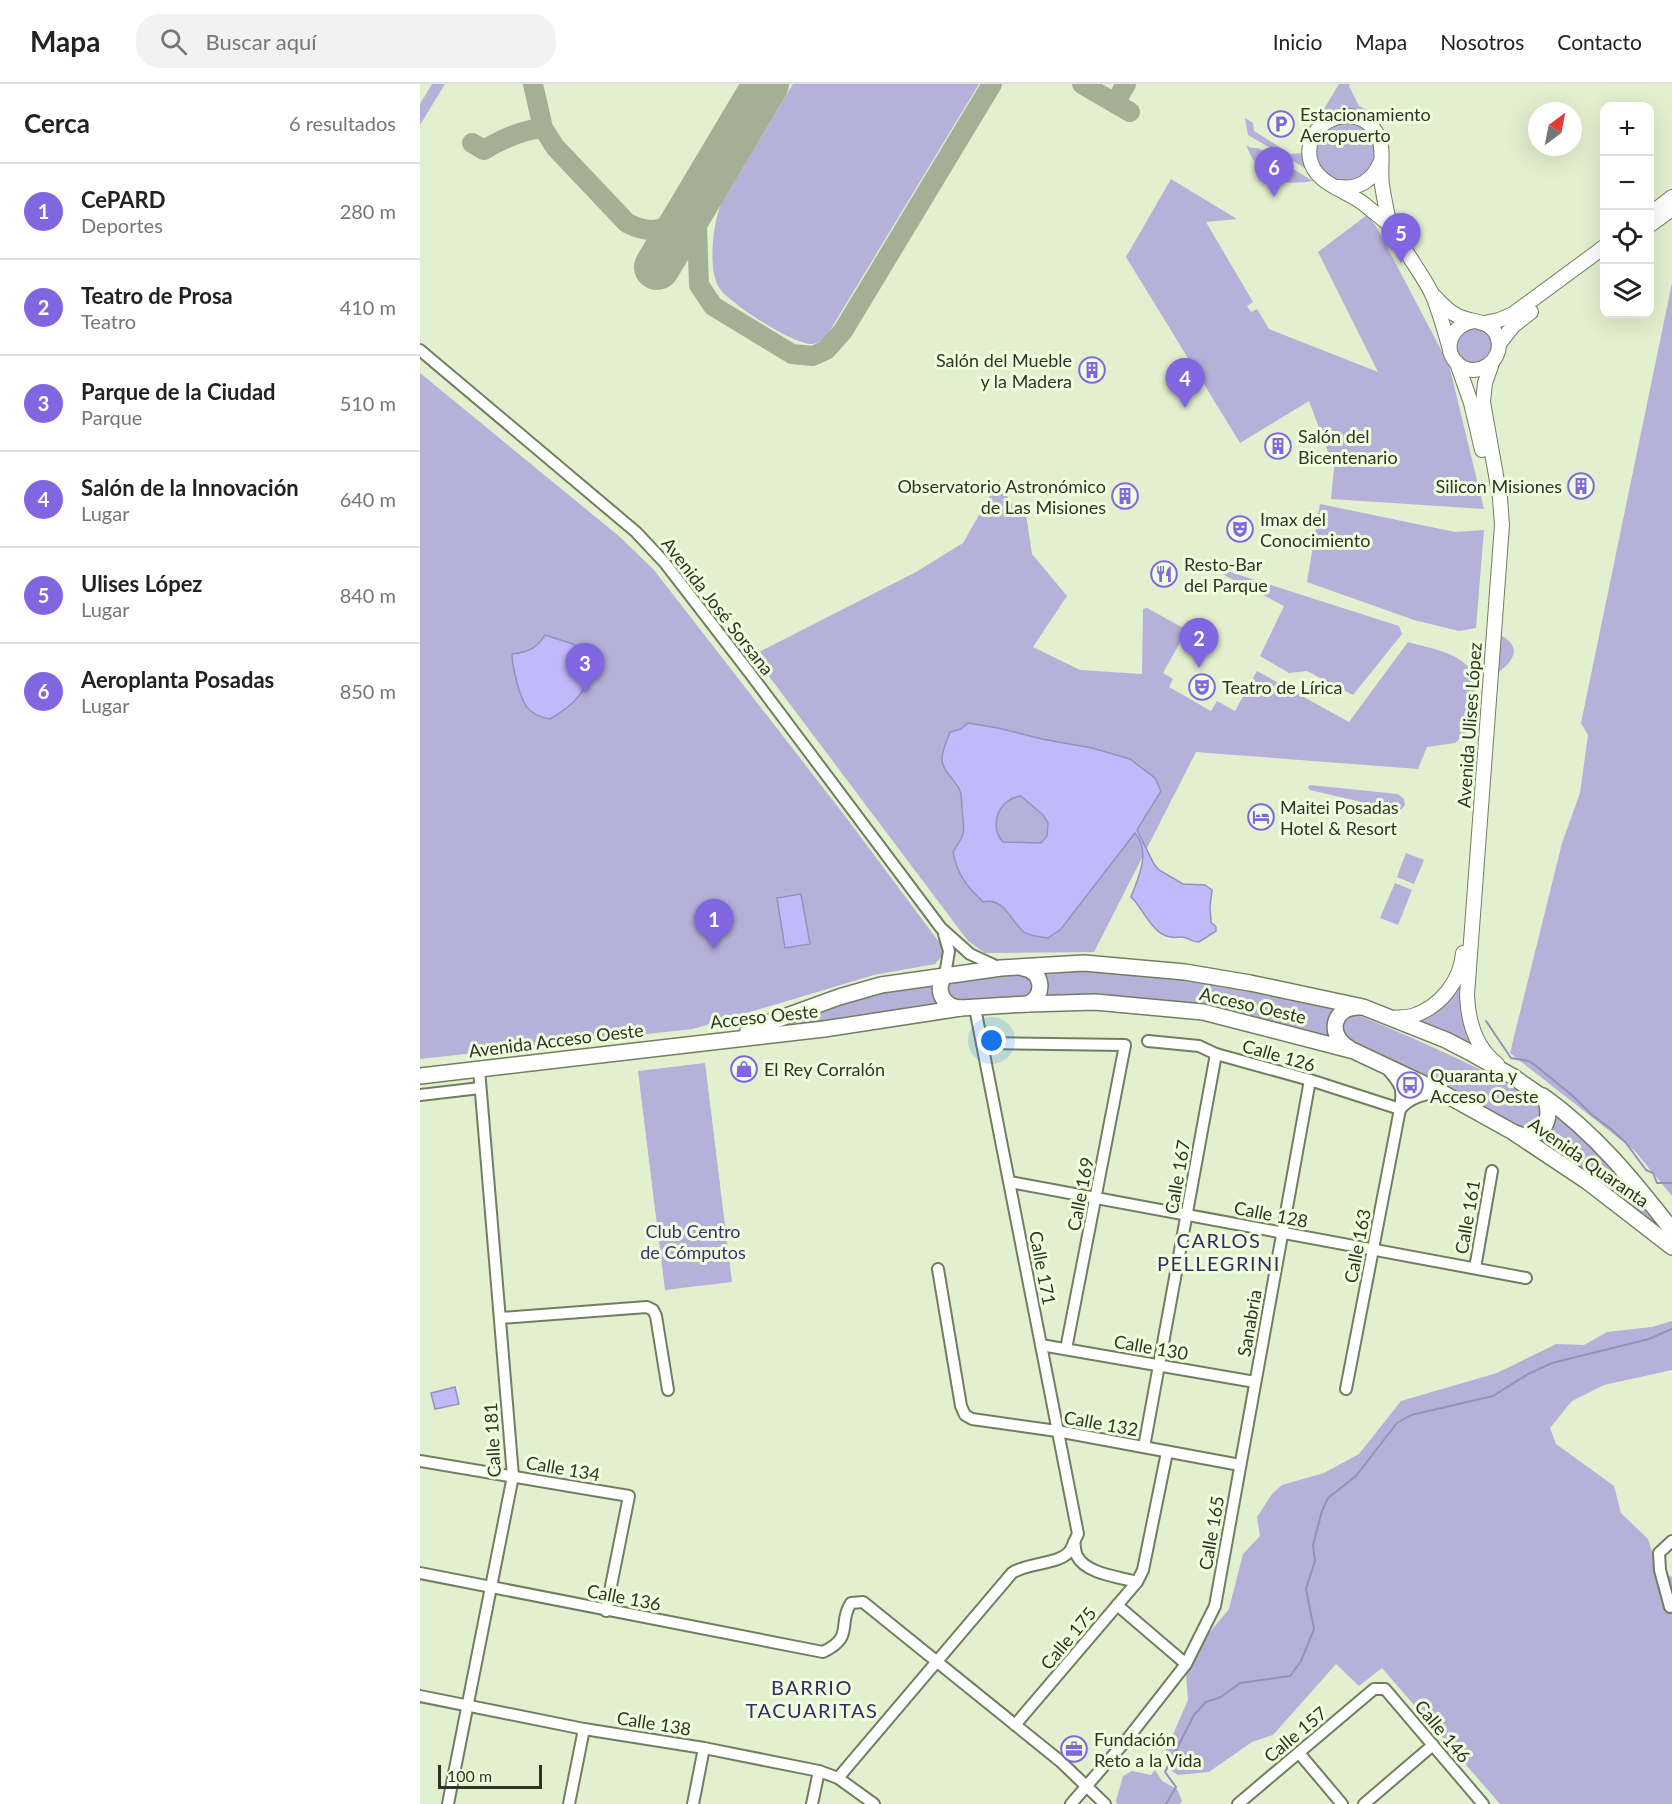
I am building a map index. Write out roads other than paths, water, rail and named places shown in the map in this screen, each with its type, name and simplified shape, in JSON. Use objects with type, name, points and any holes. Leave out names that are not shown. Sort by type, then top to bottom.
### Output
[{"type":"highway","name":"Acceso Oeste","points":[[696,1043],[761,1027],[881,985],[1001,968],[1084,963],[1185,972],[1363,1007],[1446,1040],[1512,1076]]},
{"type":"highway","points":[[1022,968],[1033,971],[1041,986],[1037,997],[1028,1004]]},
{"type":"highway","points":[[945,975],[940,986],[943,999],[949,1005],[968,1008]]},
{"type":"highway","name":"Acceso Oeste","points":[[696,1043],[824,1029],[968,1008],[1028,1004],[1095,1002],[1203,1012],[1354,1051],[1441,1092],[1513,1132]]},
{"type":"highway","points":[[1354,1051],[1341,1044],[1337,1038],[1335,1024],[1338,1017],[1349,1008],[1363,1007]]},
{"type":"highway","name":"Avenida Acceso Oeste","points":[[420,1076],[696,1043]]},
{"type":"highway","name":"Avenida Quaranta","points":[[1512,1076],[1567,1114],[1597,1140],[1624,1169],[1672,1230]]},
{"type":"highway","points":[[1513,1132],[1520,1136],[1536,1134],[1547,1123],[1548,1107],[1545,1099],[1538,1093]]},
{"type":"highway","name":"Avenida Quaranta","points":[[1513,1132],[1588,1182],[1672,1247]]},
{"type":"main road","points":[[1390,226],[1354,196],[1322,179],[1311,163],[1311,140],[1323,123],[1334,117],[1346,116],[1365,122],[1374,129],[1382,149],[1381,184],[1390,226],[1431,294],[1450,352],[1463,368],[1478,370],[1492,363],[1499,344],[1495,331],[1479,322],[1455,315],[1431,294]]},
{"type":"main road","points":[[1336,187],[1352,188],[1362,184],[1371,178],[1381,160]]},
{"type":"main road","points":[[1654,211],[1672,197]]},
{"type":"main road","points":[[1654,222],[1672,209]]},
{"type":"main road","points":[[1449,346],[1454,331],[1466,322],[1499,320],[1513,314],[1600,251]]},
{"type":"main road","points":[[1499,344],[1519,320],[1600,262]]},
{"type":"main road","name":"Avenida Ulises López","points":[[1389,1018],[1414,1016],[1436,1004],[1451,986],[1463,960],[1495,526],[1485,463],[1471,403],[1457,363]]},
{"type":"main road","name":"Avenida Ulises López","points":[[1492,363],[1485,383],[1483,402],[1500,498],[1502,525],[1467,1006],[1470,1023],[1482,1048],[1489,1058],[1512,1076]]},
{"type":"street","name":"Avenida José Sorsana","points":[[420,350],[636,532],[664,563],[942,928],[970,954],[1001,968]]},
{"type":"street","name":"Avenida José Sorsana","points":[[942,928],[950,951],[945,975]]},
{"type":"street","name":"Calle 171","points":[[968,1008],[982,1043],[1076,1538]]},
{"type":"street","name":"Calle 126","points":[[1148,1041],[1199,1046],[1216,1054],[1310,1080],[1401,1109]]},
{"type":"street","name":"Calle 169","points":[[982,1043],[1125,1044],[1066,1349]]},
{"type":"street","name":"Calle 167","points":[[1144,1447],[1216,1054]]},
{"type":"street","name":"Calle 163","points":[[1346,1389],[1401,1109],[1403,1091],[1399,1082],[1383,1064]]},
{"type":"street","name":"Calle 181","points":[[448,1804],[513,1476],[478,1069]]},
{"type":"street","name":"Sanabria","points":[[1240,1465],[1310,1080]]},
{"type":"street","points":[[420,1095],[480,1088]]},
{"type":"street","points":[[1401,1109],[1415,1098],[1441,1092]]},
{"type":"street","name":"Calle 161","points":[[1474,1269],[1492,1171]]},
{"type":"street","name":"Calle 128","points":[[1010,1182],[1526,1278]]},
{"type":"street","name":"Calle 132","points":[[938,1269],[961,1406],[965,1414],[972,1419],[1057,1431],[1240,1465]]},
{"type":"street","points":[[500,1318],[647,1307],[653,1310],[656,1316],[668,1390]]},
{"type":"street","name":"Calle 130","points":[[1041,1345],[1255,1382]]},
{"type":"street","name":"Calle 175","points":[[1015,1725],[1137,1582],[1143,1570],[1167,1452]]},
{"type":"street","name":"Calle 134","points":[[420,1461],[629,1496],[606,1611]]},
{"type":"street","name":"Calle 165","points":[[1071,1804],[1129,1737],[1186,1664],[1215,1606],[1240,1465]]},
{"type":"street","points":[[1076,1538],[1077,1554],[1083,1563],[1092,1569],[1137,1582]]},
{"type":"street","points":[[838,1778],[1012,1573],[1021,1566],[1061,1557],[1070,1551],[1076,1538]]},
{"type":"street","points":[[1671,1607],[1660,1570],[1659,1553],[1672,1541]]},
{"type":"street","name":"Calle 136","points":[[420,1573],[823,1652],[842,1638],[851,1603],[863,1602],[935,1661]]},
{"type":"street","points":[[1117,1605],[1186,1664]]},
{"type":"street","points":[[935,1661],[1060,1761],[1105,1804]]},
{"type":"street","name":"Calle 146","points":[[1374,1689],[1385,1689],[1483,1804]]},
{"type":"street","name":"Calle 157","points":[[1238,1804],[1374,1689]]},
{"type":"street","name":"Calle 138","points":[[420,1696],[584,1729],[704,1748],[819,1771],[838,1778],[874,1804]]},
{"type":"street","points":[[569,1804],[584,1729]]},
{"type":"street","points":[[1364,1804],[1433,1745]]},
{"type":"street","points":[[693,1804],[704,1748]]},
{"type":"street","points":[[1299,1753],[1342,1804]]},
{"type":"street","points":[[813,1804],[819,1771]]},
{"type":"waterway","points":[[1486,1021],[1511,1058],[1529,1061],[1573,1096],[1626,1143],[1646,1170],[1653,1173],[1657,1183],[1672,1183]]},
{"type":"waterway","points":[[1166,1804],[1176,1787],[1165,1772],[1194,1715],[1206,1702],[1221,1697],[1240,1683],[1290,1676],[1301,1661],[1314,1629],[1306,1589],[1315,1561],[1313,1545],[1322,1511],[1328,1498],[1356,1476],[1397,1423],[1411,1415],[1493,1396],[1528,1374],[1552,1363],[1649,1339],[1672,1329]]},
{"type":"place","name":"Estacionamiento Aeropuerto","points":[[1281,124]]},
{"type":"place","name":"Aeroplanta Posadas","points":[[1274,197]]},
{"type":"place","name":"Ulises López","points":[[1401,263]]},
{"type":"place","name":"Salón del Mueble y la Madera","points":[[1092,370]]},
{"type":"place","name":"Salón de la Innovación","points":[[1185,408]]},
{"type":"place","name":"Salón del Bicentenario","points":[[1278,446]]},
{"type":"place","name":"Silicon Misiones","points":[[1581,486]]},
{"type":"place","name":"Observatorio Astronómico de Las Misiones","points":[[1125,496]]},
{"type":"place","name":"Imax del Conocimiento","points":[[1240,529]]},
{"type":"place","name":"Resto-Bar del Parque","points":[[1164,574]]},
{"type":"place","name":"Teatro de Prosa","points":[[1199,668]]},
{"type":"place","name":"Teatro de Lírica","points":[[1202,687]]},
{"type":"place","name":"Parque de la Ciudad","points":[[585,693]]},
{"type":"place","name":"Maitei Posadas Hotel & Resort","points":[[1261,817]]},
{"type":"place","name":"CePARD","points":[[714,949]]},
{"type":"place","name":"El Rey Corralón","points":[[744,1069]]},
{"type":"place","name":"Quaranta y Acceso Oeste","points":[[1410,1085]]},
{"type":"place","name":"Fundación Reto a la Vida","points":[[1074,1749]]},
{"type":"district","name":"CARLOS PELLEGRINI","points":[[1219,1252]]},
{"type":"district","name":"BARRIO TACUARITAS","points":[[812,1698]]},
{"type":"park label","name":"Club Centro de Cómputos","points":[[693,1241]]}]
